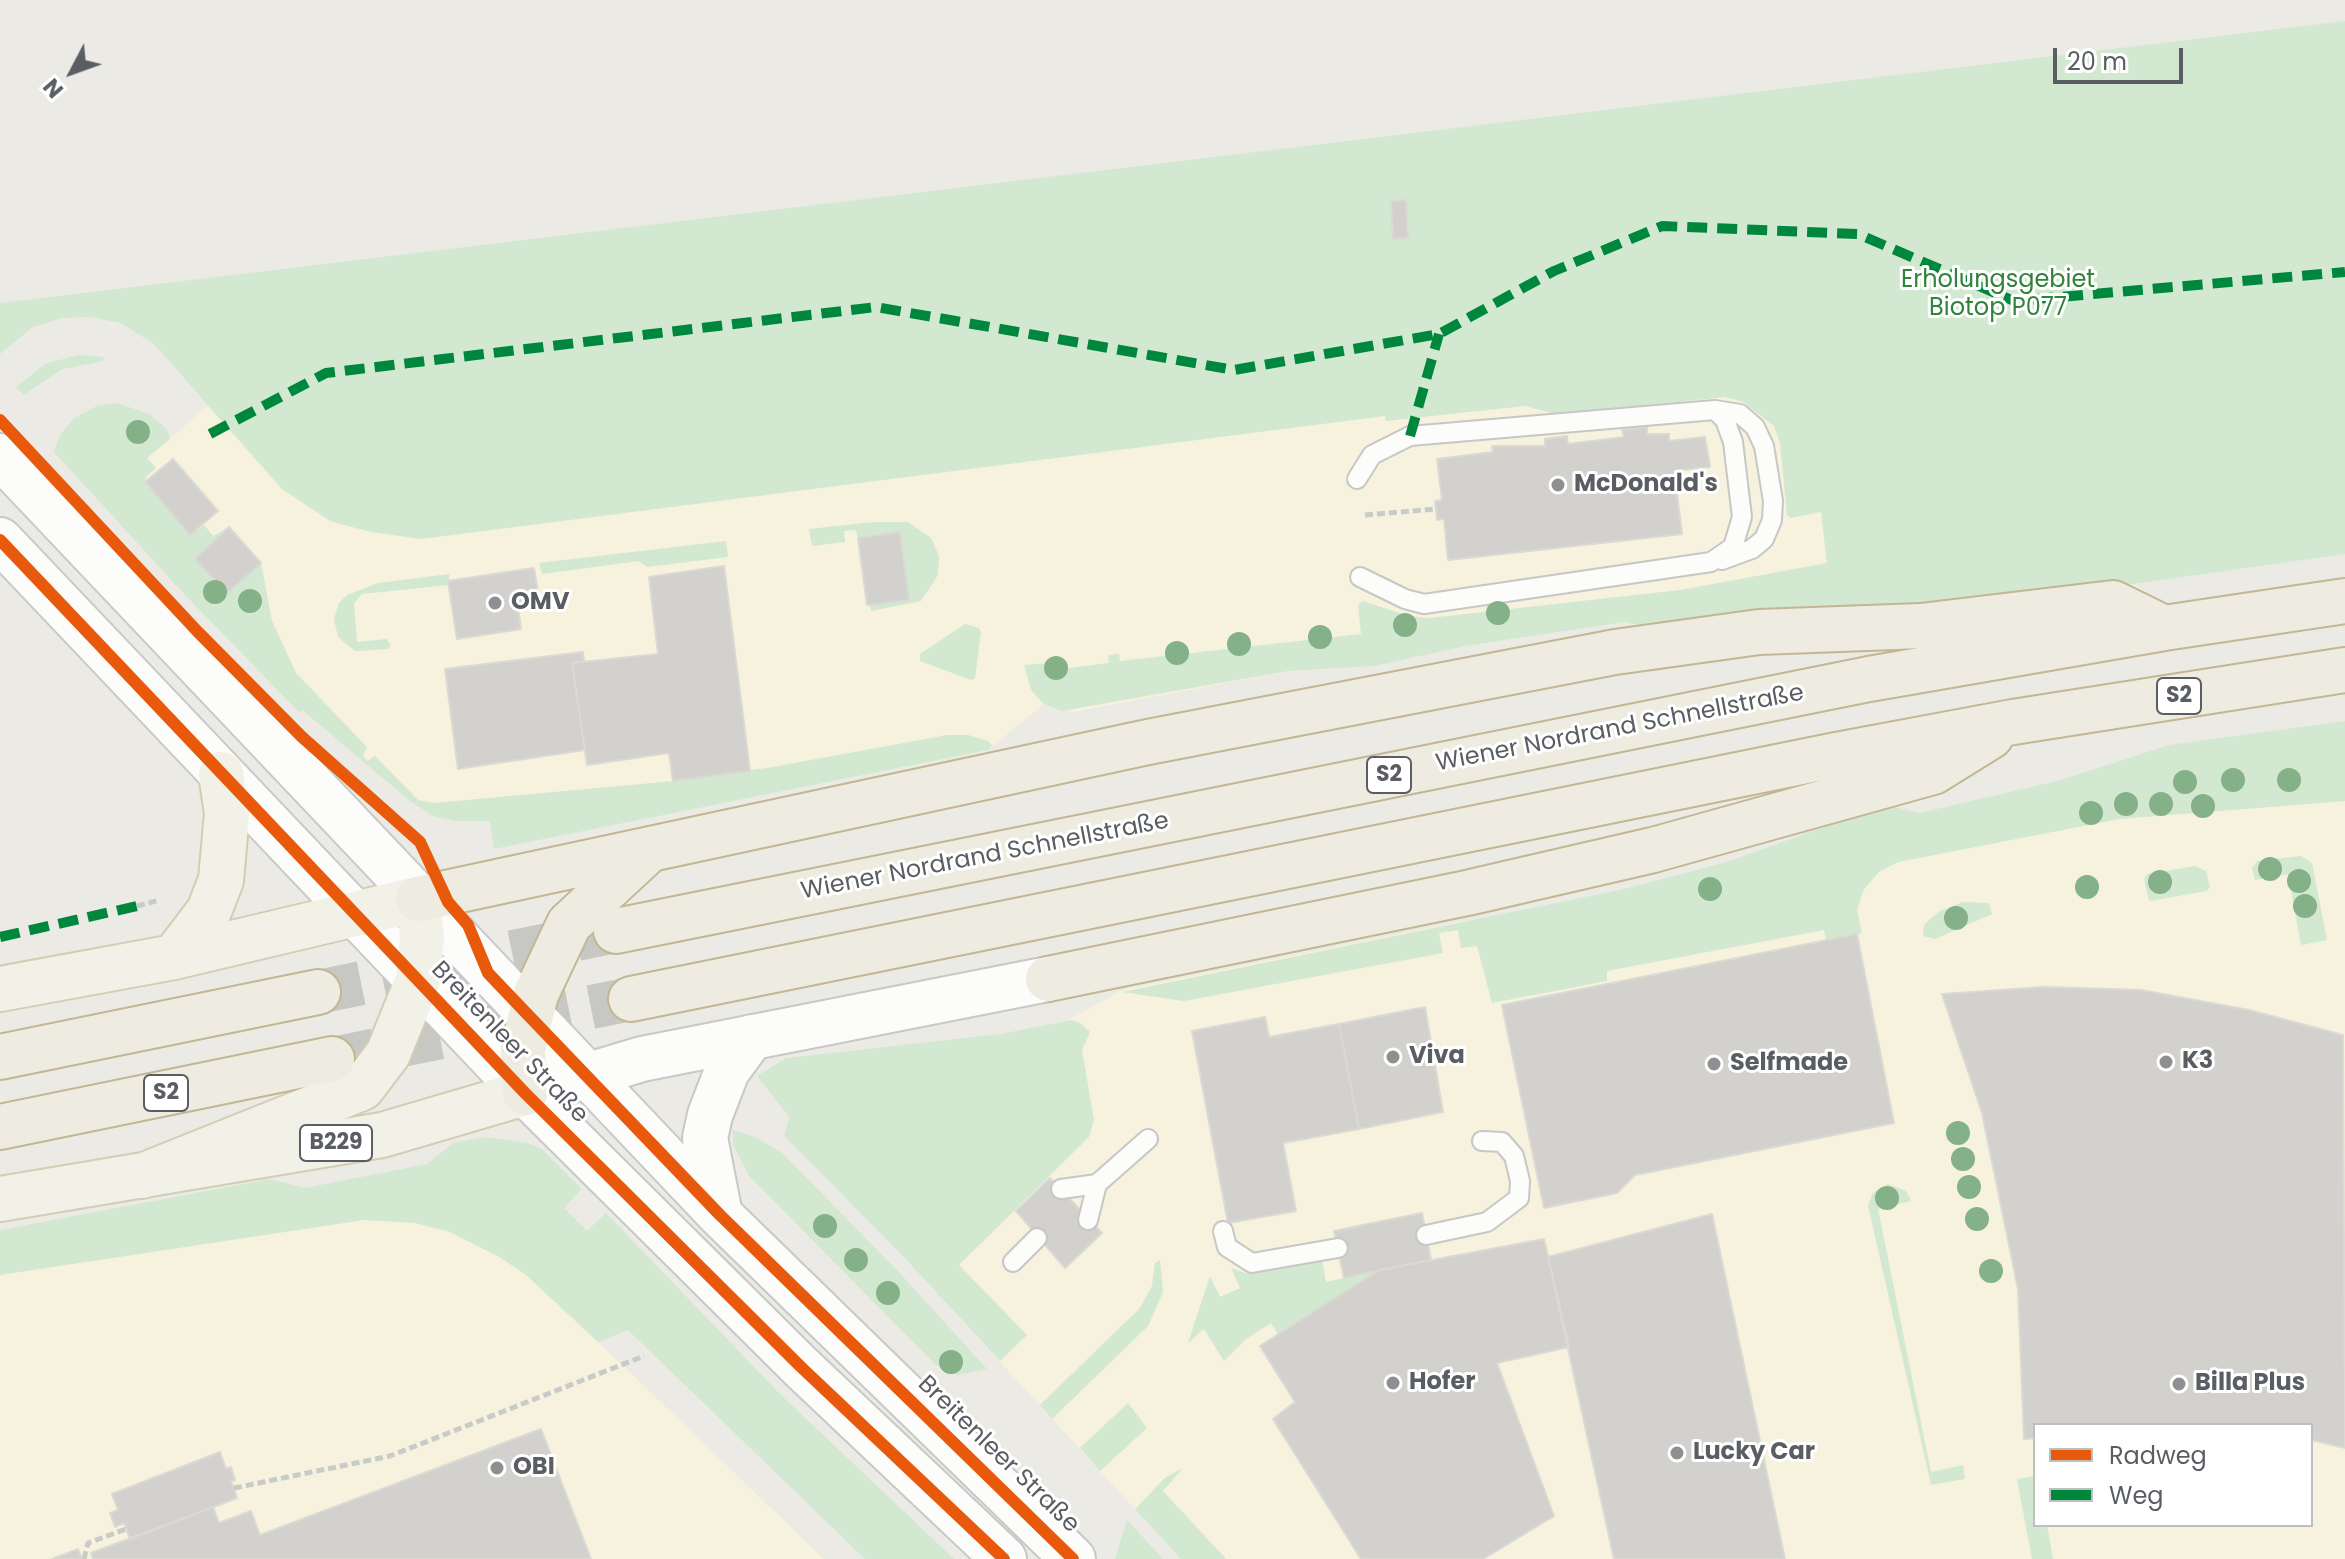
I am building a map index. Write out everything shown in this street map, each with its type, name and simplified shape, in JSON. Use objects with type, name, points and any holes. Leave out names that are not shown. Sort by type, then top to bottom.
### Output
[{"type":"highway","name":"Wiener Nordrand Schnellstraße","points":[[616,931],[1869,679],[2164,628],[2345,601]]},
{"type":"highway","points":[[418,899],[1148,742],[1629,650],[1759,632],[1921,626],[2113,603],[2164,628]]},
{"type":"highway","name":"S2","points":[[631,999],[2013,722],[2345,670]]},
{"type":"highway","points":[[1048,979],[1467,893],[1653,850],[1933,772],[2013,722]]},
{"type":"highway","points":[[525,1093],[523,1049],[530,1017],[536,994],[569,924],[651,849]]},
{"type":"highway","points":[[0,1057],[318,992]]},
{"type":"highway","name":"S2","points":[[0,1127],[332,1059]]},
{"type":"main road","name":"Breitenleer Straße","points":[[0,456],[720,1215],[1073,1559]]},
{"type":"main road","name":"Breitenleer Straße","points":[[0,540],[525,1093],[801,1367],[1004,1559]]},
{"type":"main road","points":[[174,957],[209,911],[221,880],[227,813],[221,774]]},
{"type":"main road","points":[[0,989],[174,957],[418,899],[422,937],[418,980],[388,1054],[362,1088],[142,1176]]},
{"type":"main road","points":[[525,1093],[642,1059],[1048,979]]},
{"type":"main road","points":[[720,1215],[705,1138],[710,1115],[727,1071],[752,1037]]},
{"type":"main road","name":"B229","points":[[0,1199],[382,1135],[525,1093]]},
{"type":"lane","points":[[1711,562],[1733,547],[1742,517],[1733,442],[1725,420],[1715,410]]},
{"type":"lane","points":[[1357,479],[1372,455],[1410,436],[1715,410],[1740,414],[1755,427],[1764,446],[1773,501],[1772,520],[1764,539],[1752,549],[1711,562],[1424,604],[1405,599],[1360,577]]},
{"type":"lane","points":[[1061,1189],[1097,1184],[1148,1139]]},
{"type":"lane","points":[[1426,1235],[1487,1222],[1519,1198],[1520,1181],[1514,1156],[1502,1142],[1482,1141]]},
{"type":"lane","points":[[1088,1220],[1097,1184]]},
{"type":"lane","points":[[1223,1231],[1227,1247],[1252,1263],[1338,1248]]},
{"type":"lane","points":[[1013,1262],[1037,1238]]},
{"type":"path","points":[[1365,515],[1436,509]]},
{"type":"path","points":[[234,1488],[390,1456],[644,1356]]},
{"type":"path","points":[[84,1559],[88,1543],[126,1529]]},
{"type":"shaded area","points":[[1738,375],[1810,428],[1828,562],[1662,631],[1625,622],[1466,646],[1375,666],[1288,671],[1073,712],[1044,704],[988,750],[494,849],[490,821],[454,821],[433,816],[410,801],[302,710],[300,713],[98,500],[208,406],[282,489],[330,521],[371,532]]},
{"type":"shaded area","points":[[2345,801],[2345,1559],[1181,1559],[898,1251],[784,1136],[789,1117],[757,1076],[786,1058],[1000,1034],[1066,1021],[1123,990],[1465,921],[1475,936],[1898,862],[2119,819]]},
{"type":"shaded area","points":[[448,1172],[516,1263],[824,1559],[0,1559],[0,1239]]},
{"type":"green space","name":"Erholungsgebiet Biotop P077","points":[[2345,21],[2345,554],[2125,585],[1662,631],[1625,622],[1466,646],[1375,666],[1288,671],[1062,711],[1044,704],[1031,690],[1024,665],[1060,662],[1061,669],[1109,663],[1108,655],[1119,654],[1120,661],[1361,634],[1358,606],[1362,601],[1409,616],[1429,618],[1680,590],[1827,563],[1821,512],[1791,518],[1787,515],[1780,443],[1774,426],[1743,402],[1725,397],[1559,415],[1525,406],[1386,421],[1385,416],[421,539],[371,532],[330,521],[282,489],[154,344],[121,323],[90,317],[62,318],[33,327],[0,354],[0,303]]},
{"type":"green space","points":[[78,355],[103,357],[104,361],[62,369],[24,395],[16,387],[45,364]]},
{"type":"green space","points":[[117,403],[149,414],[167,429],[170,439],[147,458],[156,468],[146,477],[145,483],[190,535],[204,525],[213,536],[229,527],[195,559],[227,593],[261,563],[272,621],[296,673],[367,747],[363,755],[367,761],[375,756],[418,800],[434,803],[674,781],[773,767],[947,735],[968,735],[988,741],[992,746],[988,750],[494,849],[490,821],[454,821],[433,816],[410,801],[302,710],[300,713],[186,596],[54,452],[60,435],[74,418],[97,406]]},
{"type":"green space","points":[[873,522],[908,522],[931,538],[939,556],[938,575],[921,601],[871,611],[870,605],[909,599],[900,532],[858,538],[856,530],[844,531],[845,542],[812,546],[809,529]]},
{"type":"green space","points":[[726,541],[728,557],[647,567],[639,561],[542,574],[539,563]]},
{"type":"green space","points":[[449,574],[449,585],[362,594],[354,603],[357,642],[386,639],[391,645],[388,649],[355,651],[338,637],[334,619],[339,603],[347,595],[378,583]]},
{"type":"green space","points":[[965,624],[979,628],[981,632],[975,678],[971,680],[920,661],[920,654]]},
{"type":"green space","points":[[2345,721],[2345,801],[2119,819],[1898,862],[1879,872],[1864,889],[1857,910],[1862,933],[1826,940],[1824,930],[1607,971],[1607,981],[1492,1003],[1477,946],[1461,948],[1458,930],[1439,933],[1443,953],[1184,1001],[1122,992],[1624,889],[1727,862],[1885,805],[1920,813],[2061,780],[2169,745]]},
{"type":"green space","points":[[2301,856],[2312,863],[2327,940],[2301,945],[2288,874],[2255,880],[2252,868],[2257,861]]},
{"type":"green space","points":[[2195,866],[2206,871],[2210,887],[2207,891],[2149,901],[2144,879],[2147,874]]},
{"type":"green space","points":[[1963,902],[1989,903],[1992,914],[1935,939],[1923,936],[1924,925],[1940,911]]},
{"type":"green space","points":[[1072,1020],[1090,1032],[1082,1050],[1094,1120],[1089,1137],[959,1265],[1027,1335],[1000,1361],[898,1251],[784,1136],[789,1117],[757,1076],[786,1058],[1000,1034]]},
{"type":"green space","points":[[732,1130],[755,1137],[782,1153],[896,1269],[987,1369],[958,1375],[937,1366],[749,1176],[734,1147]]},
{"type":"green space","points":[[485,1137],[527,1143],[542,1149],[582,1189],[564,1208],[587,1231],[606,1213],[780,1394],[954,1559],[865,1559],[628,1330],[598,1342],[526,1275],[501,1258],[450,1232],[415,1223],[364,1220],[0,1275],[0,1230],[270,1179],[305,1188],[427,1164],[453,1143]]},
{"type":"green space","points":[[1888,1184],[1906,1191],[1911,1201],[1878,1209],[1931,1472],[1963,1465],[1965,1479],[1931,1485],[1868,1205],[1873,1193]]},
{"type":"green space","points":[[1322,1259],[1326,1282],[1379,1270],[1278,1334],[1271,1323],[1246,1339],[1224,1361],[1204,1329],[1188,1343],[1210,1276],[1220,1297],[1240,1288],[1231,1268],[1245,1273]]},
{"type":"green space","points":[[1160,1260],[1163,1292],[1148,1326],[1052,1419],[1040,1405],[1139,1309],[1152,1286],[1155,1263]]},
{"type":"green space","points":[[1128,1403],[1147,1428],[1100,1471],[1080,1448]]},
{"type":"green space","points":[[1183,1468],[1163,1491],[1226,1559],[1181,1559],[1135,1509],[1166,1477]]},
{"type":"green space","points":[[2033,1476],[2033,1527],[2047,1527],[2053,1559],[2032,1559],[2017,1479]]},
{"type":"green space","points":[[1127,1520],[1163,1559],[1115,1559]]},
{"type":"building","points":[[1406,200],[1408,238],[1393,239],[1391,201]]},
{"type":"building","name":"McDonald's","points":[[1647,427],[1647,434],[1669,434],[1669,441],[1705,437],[1710,467],[1674,471],[1682,534],[1448,560],[1444,519],[1437,520],[1435,501],[1442,500],[1437,459],[1493,452],[1492,446],[1545,446],[1545,439],[1567,436],[1568,444],[1624,437],[1622,430]]},
{"type":"building","points":[[173,459],[218,511],[190,535],[145,482]]},
{"type":"building","points":[[229,527],[261,563],[227,593],[195,559]]},
{"type":"building","points":[[900,532],[909,600],[867,605],[858,538]]},
{"type":"building","points":[[724,566],[750,771],[673,781],[669,753],[587,765],[572,663],[658,654],[649,577]]},
{"type":"building","name":"OMV","points":[[534,568],[540,605],[518,608],[521,629],[457,639],[448,581]]},
{"type":"building","points":[[583,652],[584,661],[572,663],[585,750],[458,769],[445,669]]},
{"type":"building","points":[[1857,934],[1894,1123],[1635,1175],[1617,1193],[1544,1208],[1502,1005]]},
{"type":"building","points":[[2045,987],[2141,990],[2249,1010],[2343,1035],[2345,1448],[2313,1440],[2313,1423],[2033,1423],[2033,1438],[2024,1439],[2018,1289],[1982,1113],[1942,994]]},
{"type":"building","points":[[1425,1007],[1443,1112],[1359,1129],[1339,1024]]},
{"type":"building","points":[[1265,1017],[1269,1037],[1339,1024],[1359,1129],[1283,1143],[1296,1211],[1228,1223],[1192,1031]]},
{"type":"building","points":[[1050,1178],[1102,1233],[1065,1268],[1016,1211]]},
{"type":"building","points":[[1422,1213],[1431,1260],[1344,1278],[1334,1231]]},
{"type":"building","name":"Lucky Car","points":[[1712,1214],[1785,1559],[1614,1559],[1548,1257]]},
{"type":"building","name":"Hofer","points":[[1544,1239],[1569,1347],[1497,1363],[1554,1516],[1483,1559],[1361,1559],[1273,1419],[1295,1402],[1260,1346],[1379,1270]]},
{"type":"building","name":"OBI","points":[[541,1429],[591,1559],[93,1559],[91,1553],[213,1507],[219,1523],[251,1511],[260,1535]]},
{"type":"building","points":[[220,1452],[226,1469],[231,1467],[235,1480],[231,1481],[237,1498],[130,1539],[124,1523],[115,1527],[110,1513],[118,1510],[112,1494]]},
{"type":"building","points":[[78,1549],[82,1559],[52,1559]]},
{"type":"tunnel","points":[[318,992],[616,931]]},
{"type":"tunnel","points":[[332,1059],[631,999]]},
{"type":"marked path","points":[[210,434],[326,373],[876,307],[1234,370],[1439,334],[1554,271],[1662,226],[1858,234],[2014,301],[2345,272]]},
{"type":"marked path","points":[[1410,436],[1439,334]]},
{"type":"marked path","points":[[0,937],[137,906]]},
{"type":"cycle path","points":[[0,420],[197,631],[302,737],[420,842],[448,902],[468,925],[488,973],[720,1215],[1073,1559]]},
{"type":"cycle path","points":[[0,540],[525,1093],[801,1367],[1004,1559]]},
{"type":"place","name":"McDonald's","points":[[1558,485]]},
{"type":"place","name":"OMV","points":[[495,603]]},
{"type":"place","name":"Viva","points":[[1393,1057]]},
{"type":"place","name":"K3","points":[[2166,1062]]},
{"type":"place","name":"Selfmade","points":[[1714,1064]]},
{"type":"place","name":"Hofer","points":[[1393,1383]]},
{"type":"place","name":"Billa Plus","points":[[2179,1384]]},
{"type":"place","name":"Lucky Car","points":[[1677,1453]]},
{"type":"place","name":"OBI","points":[[497,1468]]}]
